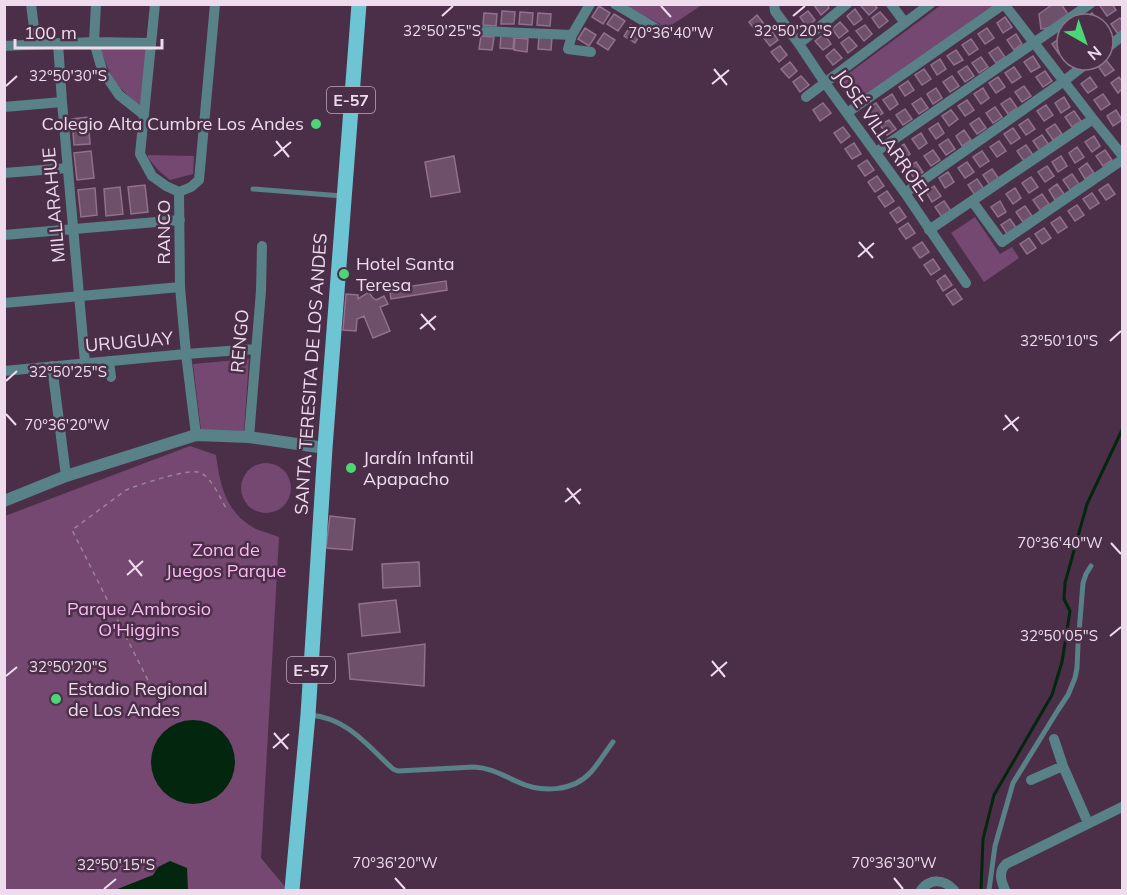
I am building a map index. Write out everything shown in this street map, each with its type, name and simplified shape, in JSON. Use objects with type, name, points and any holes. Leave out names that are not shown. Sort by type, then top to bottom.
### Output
[{"type":"main road","name":"SANTA TERESITA DE LOS ANDES","points":[[292,891],[308,715],[325,448],[359,4]]},
{"type":"street","points":[[31,4],[36,44]]},
{"type":"street","points":[[96,4],[94,42],[102,70],[119,95],[143,114]]},
{"type":"street","points":[[155,4],[140,154],[152,176],[179,192]]},
{"type":"street","name":"RANCO","points":[[196,435],[180,287],[179,192],[191,187],[199,180],[215,4]]},
{"type":"street","points":[[590,4],[572,35],[568,49],[591,52]]},
{"type":"street","points":[[615,4],[662,32]]},
{"type":"street","points":[[799,44],[847,4]]},
{"type":"street","points":[[891,4],[905,23]]},
{"type":"street","points":[[806,97],[930,4]]},
{"type":"street","points":[[847,113],[1004,4],[1122,155]]},
{"type":"street","points":[[876,152],[1090,4]]},
{"type":"street","name":"JOSÉ VILLARROEL","points":[[777,6],[825,83],[905,193],[966,283]]},
{"type":"street","points":[[482,31],[572,35]]},
{"type":"street","points":[[4,46],[94,42],[152,43]]},
{"type":"street","name":"MILLARAHUE","points":[[58,43],[85,363]]},
{"type":"street","points":[[905,193],[1076,72]]},
{"type":"street","points":[[4,107],[62,102]]},
{"type":"street","points":[[929,230],[1093,119]]},
{"type":"street","points":[[972,201],[1002,242],[1122,160]]},
{"type":"street","points":[[4,173],[68,168]]},
{"type":"street","points":[[4,235],[180,220]]},
{"type":"street","name":"RENGO","points":[[249,437],[261,291],[262,246]]},
{"type":"street","points":[[4,303],[180,287]]},
{"type":"street","name":"URUGUAY","points":[[4,371],[256,349]]},
{"type":"street","points":[[109,361],[111,377]]},
{"type":"street","points":[[52,366],[66,476]]},
{"type":"street","points":[[4,501],[66,476],[196,435],[249,437],[325,448]]},
{"type":"street","points":[[1054,739],[1088,823]]},
{"type":"street","points":[[1031,780],[1063,766]]},
{"type":"street","points":[[1005,891],[1000,877],[1002,868],[1006,864],[1122,807]]},
{"type":"street","points":[[921,891],[925,885],[936,881],[943,882],[954,891]]},
{"type":"lane","points":[[253,189],[344,196]]},
{"type":"lane","points":[[989,891],[995,846],[1013,783],[1072,687],[1077,668],[1083,584],[1091,566]]},
{"type":"lane","points":[[308,715],[332,719],[349,728],[398,771],[487,768],[520,783],[550,789],[567,787],[582,781],[613,741]]},
{"type":"path","points":[[160,704],[72,530],[126,490],[186,472],[199,472],[208,479],[226,508]]},
{"type":"green space","points":[[625,5],[702,5],[667,28]]},
{"type":"green space","points":[[941,5],[1001,5],[854,104],[837,82]]},
{"type":"green space","points":[[99,46],[147,47],[140,106],[114,79]]},
{"type":"green space","points":[[148,155],[194,156],[193,174],[170,180],[159,171]]},
{"type":"green space","points":[[975,217],[1000,254],[1012,247],[1019,258],[984,282],[951,233]]},
{"type":"green space","points":[[249,359],[244,431],[201,430],[193,364]]},
{"type":"green space","name":"Parque Ambrosio O'Higgins","points":[[190,446],[216,455],[226,498],[238,515],[256,529],[279,537],[261,858],[286,890],[5,890],[5,516]]},
{"type":"green space","points":[[261,463],[271,463],[284,470],[291,483],[291,493],[284,506],[271,513],[261,513],[252,509],[245,502],[241,493],[241,483],[245,474],[252,467]]},
{"type":"shaded area","points":[[193,720],[216,727],[228,739],[235,762],[228,785],[216,797],[193,804],[170,797],[158,785],[151,762],[158,739],[170,727]]},
{"type":"shaded area","points":[[170,861],[187,868],[188,890],[115,890],[153,875],[158,867]]},
{"type":"building","points":[[815,4],[827,4],[829,8],[821,15]]},
{"type":"building","points":[[874,4],[877,8],[869,15],[861,6]]},
{"type":"building","points":[[1053,4],[1061,4],[1067,12],[1055,12],[1055,24],[1049,28],[1041,29],[1039,14]]},
{"type":"building","points":[[1112,4],[1116,10],[1104,12],[1100,6]]},
{"type":"building","points":[[599,6],[610,13],[603,24],[592,17]]},
{"type":"building","points":[[855,9],[862,19],[854,25],[847,16]]},
{"type":"building","points":[[502,11],[515,12],[514,24],[501,24]]},
{"type":"building","points":[[808,11],[815,20],[807,27],[800,17]]},
{"type":"building","points":[[520,12],[533,13],[532,25],[519,24]]},
{"type":"building","points":[[880,12],[888,21],[879,28],[872,18]]},
{"type":"building","points":[[484,13],[497,14],[496,26],[483,25]]},
{"type":"building","points":[[538,13],[551,14],[550,26],[537,25]]},
{"type":"building","points":[[614,14],[625,21],[618,31],[607,24]]},
{"type":"building","points":[[757,15],[764,24],[756,31],[749,22]]},
{"type":"building","points":[[1005,17],[1012,27],[1003,33],[997,23]]},
{"type":"building","points":[[1120,18],[1122,21],[1122,30],[1118,34],[1115,30],[1115,21]]},
{"type":"building","points":[[840,22],[848,31],[839,38],[832,29]]},
{"type":"building","points":[[631,25],[642,32],[635,43],[624,36]]},
{"type":"building","points":[[865,25],[872,34],[864,41],[856,31]]},
{"type":"building","points":[[585,28],[596,35],[589,46],[578,39]]},
{"type":"building","points":[[987,28],[994,38],[985,44],[978,34]]},
{"type":"building","points":[[771,30],[778,40],[770,46],[763,37]]},
{"type":"building","points":[[604,33],[615,40],[608,50],[597,43]]},
{"type":"building","points":[[824,34],[831,44],[823,50],[815,41]]},
{"type":"building","points":[[1016,34],[1022,44],[1014,50],[1007,40]]},
{"type":"building","points":[[501,35],[514,36],[513,49],[500,48]]},
{"type":"building","points":[[481,36],[494,37],[492,50],[479,49]]},
{"type":"building","points":[[539,36],[552,37],[551,50],[538,49]]},
{"type":"building","points":[[849,37],[857,46],[848,53],[841,43]]},
{"type":"building","points":[[515,38],[528,39],[527,52],[514,50]]},
{"type":"building","points":[[971,39],[978,49],[969,55],[962,45]]},
{"type":"building","points":[[780,46],[787,55],[779,62],[771,52]]},
{"type":"building","points":[[998,47],[1005,57],[996,63],[989,53]]},
{"type":"building","points":[[834,49],[842,58],[833,65],[826,56]]},
{"type":"building","points":[[956,50],[963,60],[954,65],[947,56]]},
{"type":"building","points":[[1033,56],[1040,67],[1031,72],[1024,62]]},
{"type":"building","points":[[981,57],[988,67],[979,73],[972,63]]},
{"type":"building","points":[[940,59],[946,69],[937,75],[931,65]]},
{"type":"building","points":[[790,62],[797,71],[789,78],[781,69]]},
{"type":"building","points":[[967,66],[974,76],[965,82],[958,72]]},
{"type":"building","points":[[1014,67],[1021,77],[1012,83],[1005,73]]},
{"type":"building","points":[[924,69],[931,79],[922,85],[915,75]]},
{"type":"building","points":[[1045,71],[1052,81],[1043,87],[1036,77]]},
{"type":"building","points":[[801,76],[809,85],[800,92],[793,82]]},
{"type":"building","points":[[952,76],[959,86],[950,92],[943,82]]},
{"type":"building","points":[[998,77],[1005,87],[996,93],[989,83]]},
{"type":"building","points":[[1090,77],[1097,87],[1088,93],[1081,84]]},
{"type":"building","points":[[1119,77],[1122,81],[1122,89],[1118,93],[1111,83]]},
{"type":"building","points":[[908,81],[914,90],[905,96],[899,87]]},
{"type":"building","points":[[1024,86],[1031,96],[1022,102],[1015,92]]},
{"type":"building","points":[[936,88],[942,98],[933,104],[927,94]]},
{"type":"building","points":[[983,88],[989,98],[981,104],[974,94]]},
{"type":"building","points":[[892,94],[898,104],[890,110],[883,100]]},
{"type":"building","points":[[1103,94],[1110,104],[1101,110],[1094,100]]},
{"type":"building","points":[[1064,97],[1070,107],[1061,113],[1055,103]]},
{"type":"building","points":[[921,98],[928,108],[919,114],[912,104]]},
{"type":"building","points":[[1010,98],[1017,108],[1008,114],[1001,104]]},
{"type":"building","points":[[967,100],[974,110],[965,116],[958,106]]},
{"type":"building","points":[[823,103],[831,113],[820,121],[813,110]]},
{"type":"building","points":[[876,103],[883,113],[874,119],[867,109]]},
{"type":"building","points":[[1046,105],[1053,115],[1044,121],[1037,111]]},
{"type":"building","points":[[995,107],[1002,117],[993,123],[986,113]]},
{"type":"building","points":[[905,109],[912,119],[903,125],[896,115]]},
{"type":"building","points":[[951,110],[958,119],[949,126],[942,116]]},
{"type":"building","points":[[1116,110],[1122,120],[1113,126],[1107,116]]},
{"type":"building","points":[[1074,111],[1081,121],[1072,127],[1065,117]]},
{"type":"building","points":[[88,117],[90,144],[74,145],[72,119]]},
{"type":"building","points":[[979,118],[986,128],[977,134],[970,124]]},
{"type":"building","points":[[1028,119],[1035,129],[1026,135],[1019,125]]},
{"type":"building","points":[[889,120],[896,129],[887,135],[880,125]]},
{"type":"building","points":[[938,123],[944,133],[936,139],[929,129]]},
{"type":"building","points":[[1055,124],[1062,134],[1053,140],[1046,130]]},
{"type":"building","points":[[843,127],[850,136],[841,143],[834,133]]},
{"type":"building","points":[[1013,128],[1020,138],[1011,144],[1004,134]]},
{"type":"building","points":[[964,130],[971,140],[962,146],[956,136]]},
{"type":"building","points":[[921,133],[927,143],[919,149],[912,139]]},
{"type":"building","points":[[1042,135],[1049,145],[1040,151],[1033,141]]},
{"type":"building","points":[[1094,136],[1100,146],[1092,152],[1085,142]]},
{"type":"building","points":[[948,139],[955,149],[946,155],[939,145]]},
{"type":"building","points":[[999,141],[1006,151],[997,157],[990,147]]},
{"type":"building","points":[[854,143],[861,154],[852,159],[845,149]]},
{"type":"building","points":[[904,144],[910,154],[902,160],[895,150]]},
{"type":"building","points":[[1026,145],[1033,155],[1024,161],[1017,151]]},
{"type":"building","points":[[1077,147],[1084,157],[1075,163],[1069,153]]},
{"type":"building","points":[[933,150],[940,160],[931,166],[924,156]]},
{"type":"building","points":[[1105,150],[1112,160],[1103,166],[1096,156]]},
{"type":"building","points":[[91,151],[94,178],[77,180],[74,153]]},
{"type":"building","points":[[982,151],[989,161],[980,167],[973,157]]},
{"type":"building","points":[[454,156],[460,192],[431,197],[425,162]]},
{"type":"building","points":[[1061,156],[1067,166],[1058,172],[1052,162]]},
{"type":"building","points":[[867,160],[874,170],[865,176],[858,166]]},
{"type":"building","points":[[916,162],[923,172],[914,178],[907,168]]},
{"type":"building","points":[[967,162],[974,172],[965,178],[958,168]]},
{"type":"building","points":[[1087,163],[1094,173],[1085,179],[1079,169]]},
{"type":"building","points":[[1047,166],[1054,176],[1045,182],[1038,172]]},
{"type":"building","points":[[992,169],[999,179],[990,185],[983,175]]},
{"type":"building","points":[[948,172],[954,182],[945,188],[939,178]]},
{"type":"building","points":[[1072,174],[1079,184],[1070,190],[1063,180]]},
{"type":"building","points":[[877,176],[884,186],[875,192],[868,182]]},
{"type":"building","points":[[1031,177],[1038,187],[1029,193],[1022,183]]},
{"type":"building","points":[[977,179],[984,189],[975,195],[968,185]]},
{"type":"building","points":[[1057,184],[1064,194],[1055,200],[1049,190]]},
{"type":"building","points":[[1108,184],[1115,194],[1106,200],[1099,190]]},
{"type":"building","points":[[145,185],[148,212],[131,214],[128,187]]},
{"type":"building","points":[[934,186],[941,196],[932,202],[926,192]]},
{"type":"building","points":[[120,187],[123,214],[106,216],[104,189]]},
{"type":"building","points":[[95,188],[97,215],[81,217],[78,190]]},
{"type":"building","points":[[1015,188],[1021,198],[1013,204],[1006,194]]},
{"type":"building","points":[[887,191],[894,201],[885,207],[878,197]]},
{"type":"building","points":[[1092,193],[1099,203],[1090,209],[1083,199]]},
{"type":"building","points":[[1042,194],[1049,204],[1040,210],[1033,200]]},
{"type":"building","points":[[944,201],[951,211],[942,217],[935,207]]},
{"type":"building","points":[[1000,201],[1006,212],[998,217],[991,207]]},
{"type":"building","points":[[1077,205],[1084,215],[1075,221],[1068,211]]},
{"type":"building","points":[[1025,206],[1032,216],[1023,222],[1016,212]]},
{"type":"building","points":[[899,207],[906,217],[897,223],[890,213]]},
{"type":"building","points":[[1060,217],[1067,227],[1058,233],[1051,223]]},
{"type":"building","points":[[1010,219],[1017,229],[1008,235],[1001,225]]},
{"type":"building","points":[[908,223],[915,233],[906,239],[899,229]]},
{"type":"building","points":[[1044,228],[1051,238],[1042,244],[1035,234]]},
{"type":"building","points":[[1029,238],[1036,248],[1027,254],[1020,244]]},
{"type":"building","points":[[922,242],[929,252],[920,258],[913,248]]},
{"type":"building","points":[[933,259],[940,269],[931,275],[924,265]]},
{"type":"building","points":[[945,275],[952,285],[943,291],[937,281]]},
{"type":"building","points":[[446,281],[447,290],[391,299],[389,286],[398,285],[399,288]]},
{"type":"building","points":[[955,289],[962,299],[953,305],[946,295]]},
{"type":"building","points":[[369,292],[376,300],[384,296],[388,304],[380,307],[390,331],[373,338],[364,316],[357,319],[356,331],[343,330],[346,294],[358,295],[358,299]]},
{"type":"building","points":[[330,516],[355,519],[352,550],[326,548]]},
{"type":"building","points":[[419,562],[420,586],[383,588],[382,564]]},
{"type":"building","points":[[396,600],[400,632],[362,636],[359,604]]},
{"type":"building","points":[[425,644],[424,686],[350,679],[348,654]]},
{"type":"waterway","points":[[981,890],[983,839],[994,795],[1052,695],[1062,662],[1070,611],[1064,599],[1065,583],[1087,504],[1122,430]]},
{"type":"place","name":"Colegio Alta Cumbre Los Andes","points":[[316,124]]},
{"type":"place","name":"Hotel Santa Teresa","points":[[344,274]]},
{"type":"place","name":"Jardín Infantil Apapacho","points":[[351,468]]},
{"type":"place","name":"Estadio Regional de Los Andes","points":[[56,699]]},
{"type":"park label","name":"Zona de Juegos Parque","points":[[226,560]]}]
